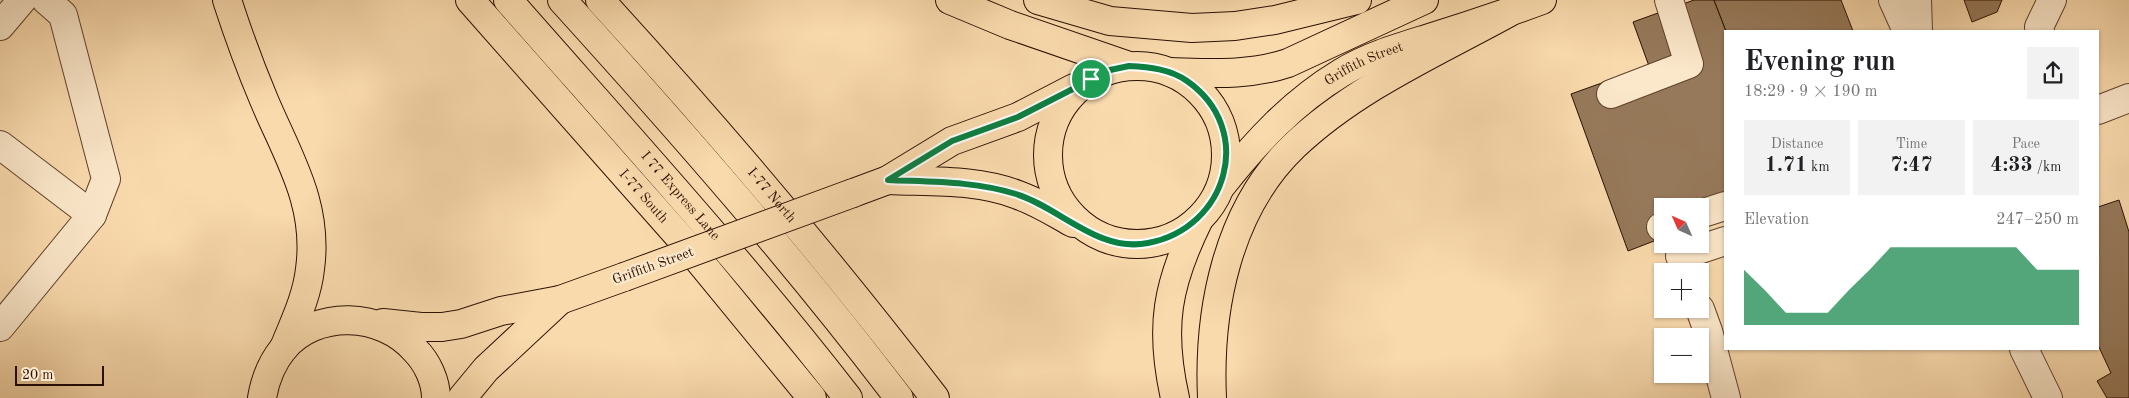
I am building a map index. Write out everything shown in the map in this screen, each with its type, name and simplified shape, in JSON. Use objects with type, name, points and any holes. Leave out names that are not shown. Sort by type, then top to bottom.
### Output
[{"type":"main road","points":[[227,0],[250,68],[292,159],[307,202],[310,224],[311,268],[304,296],[284,348],[272,364],[258,393]]},
{"type":"main road","name":"I-77 South","points":[[470,0],[683,241],[812,398]]},
{"type":"main road","name":"I 77 Express Lane","points":[[508,0],[704,223],[848,398]]},
{"type":"main road","points":[[562,0],[735,196],[808,283],[899,398]]},
{"type":"main road","name":"I-77 North","points":[[600,0],[685,95],[823,258],[935,398]]},
{"type":"main road","points":[[950,0],[1010,25],[1129,66]]},
{"type":"main road","points":[[1038,0],[1110,21],[1192,28],[1235,26],[1275,20],[1357,0]]},
{"type":"main road","points":[[1169,72],[1229,74],[1269,69],[1288,63],[1424,0]]},
{"type":"main road","name":"Griffith Street","points":[[1221,186],[1258,141],[1284,115],[1342,72],[1374,56],[1508,13],[1542,0]]},
{"type":"main road","points":[[1212,398],[1213,333],[1218,294],[1227,259],[1247,212],[1272,171],[1293,147],[1350,101],[1508,13]]},
{"type":"main road","points":[[1129,66],[1149,67],[1169,72],[1186,80],[1202,93],[1214,109],[1222,127],[1226,147],[1226,166],[1221,186],[1212,204],[1199,219],[1183,231],[1165,240],[1145,244],[1125,243],[1085,231],[1061,201],[1052,183],[1048,163],[1049,144],[1054,124],[1063,106],[1076,91],[1091,79],[1110,70],[1129,66]]},
{"type":"main road","name":"Griffith Street","points":[[284,348],[305,332],[335,320],[442,327],[470,322],[501,311],[560,300],[888,180],[952,141],[1018,117],[1091,79]]},
{"type":"main road","name":"Griffith Street","points":[[888,180],[956,182],[995,188],[1018,194],[1039,204],[1085,231]]},
{"type":"main road","points":[[1175,398],[1168,357],[1168,309],[1177,267],[1199,219]]},
{"type":"main road","name":"Griffith Street","points":[[462,398],[486,369],[560,300]]},
{"type":"main road","points":[[374,323],[401,336],[422,357],[431,374],[436,398]]},
{"type":"street","points":[[0,26],[22,0]]},
{"type":"street","points":[[0,327],[92,215],[106,179],[64,15],[46,0]]},
{"type":"street","points":[[1610,94],[1689,64],[1669,0]]},
{"type":"street","points":[[1892,0],[1907,30]]},
{"type":"street","points":[[1917,0],[1918,30]]},
{"type":"street","points":[[2040,30],[2052,0]]},
{"type":"street","points":[[2099,110],[2129,98]]},
{"type":"street","points":[[4,157],[92,215]]},
{"type":"street","points":[[1709,211],[1724,206]]},
{"type":"street","points":[[1683,263],[1680,256],[1724,241]]},
{"type":"street","points":[[1704,320],[1726,398]]},
{"type":"street","points":[[2024,350],[2048,398]]},
{"type":"building","points":[[1694,0],[1714,0],[1726,30],[1724,30],[1724,215],[1709,209],[1709,198],[1654,198],[1654,241],[1628,251],[1571,94],[1649,66],[1633,22]]},
{"type":"building","points":[[1714,0],[1841,0],[1853,30],[1726,30]]},
{"type":"building","points":[[1964,0],[2002,0],[1997,12],[1972,22]]},
{"type":"building","points":[[2119,200],[2129,232],[2129,398],[2107,398],[2097,381],[2111,373],[2099,347],[2099,207]]},
{"type":"route","points":[[1129,66],[1149,67],[1169,72],[1186,80],[1202,93],[1214,109],[1222,127],[1226,147],[1226,166],[1221,186],[1212,204],[1199,219],[1183,231],[1165,240],[1145,244],[1125,243],[1106,239],[1085,231],[1018,194],[975,184],[888,180],[952,141],[1018,117],[1091,79],[1110,70],[1129,66]]}]
